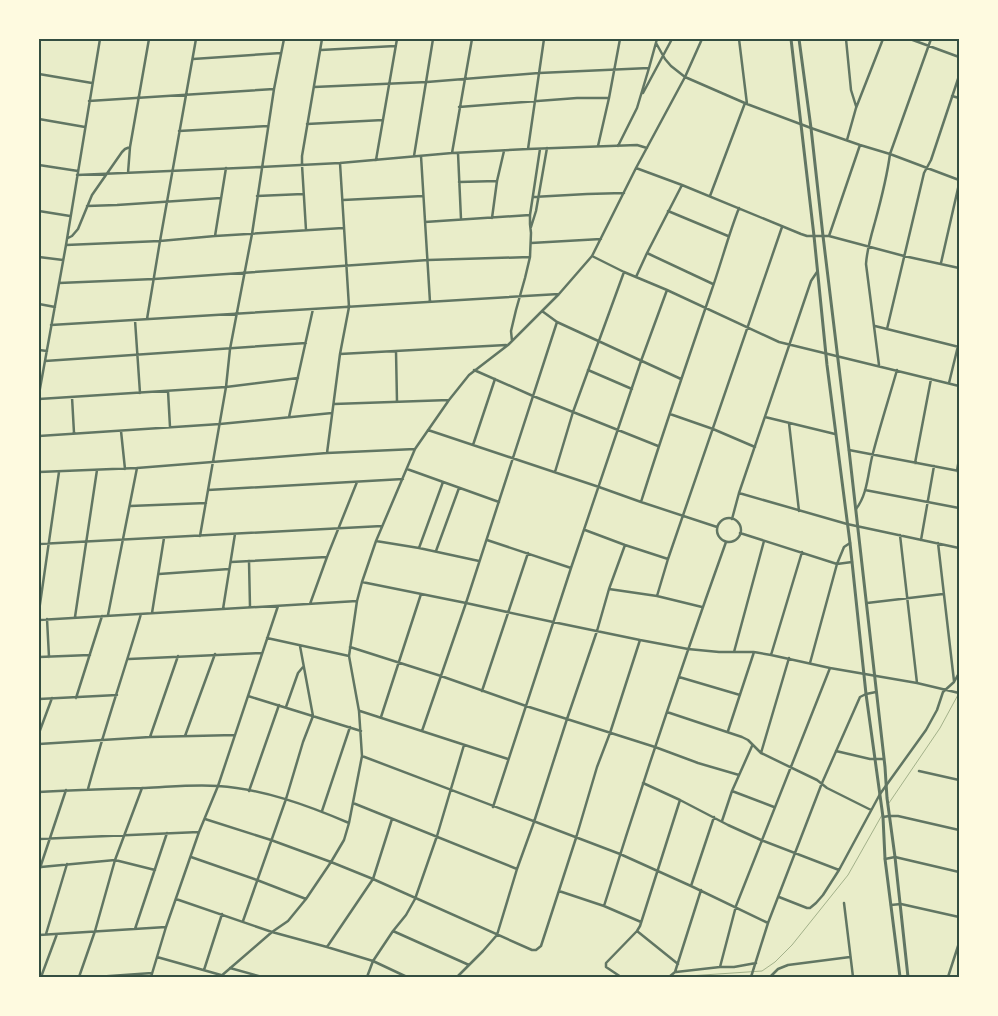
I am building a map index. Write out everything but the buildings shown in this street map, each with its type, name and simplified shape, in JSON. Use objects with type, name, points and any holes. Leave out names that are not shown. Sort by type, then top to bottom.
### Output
[{"type":"street","points":[[39,394],[100,39]]},
{"type":"street","points":[[128,172],[130,147],[149,39]]},
{"type":"street","points":[[148,319],[196,39]]},
{"type":"street","points":[[200,536],[214,463],[230,349],[252,234],[261,167],[284,39]]},
{"type":"street","points":[[306,230],[302,165],[322,39]]},
{"type":"street","points":[[376,160],[397,39]]},
{"type":"street","points":[[414,156],[433,39]]},
{"type":"street","points":[[452,153],[472,39]]},
{"type":"street","points":[[528,149],[544,39]]},
{"type":"street","points":[[598,146],[620,39]]},
{"type":"street","points":[[640,99],[657,39]]},
{"type":"street","points":[[618,146],[640,99],[672,39]]},
{"type":"street","points":[[157,958],[221,976],[272,932],[288,921],[306,899],[331,862],[344,840],[349,823],[362,756],[359,711],[348,656],[357,601],[376,541],[415,449],[469,375],[508,345],[592,256],[702,39]]},
{"type":"street","points":[[710,196],[746,103],[739,39]]},
{"type":"street","points":[[791,39],[835,434],[848,524],[866,694],[882,806],[885,859],[900,977]]},
{"type":"street","points":[[799,39],[867,603],[908,977]]},
{"type":"street","points":[[846,39],[851,90],[856,108]]},
{"type":"street","points":[[847,140],[856,108],[883,39]]},
{"type":"street","points":[[910,39],[959,57]]},
{"type":"street","points":[[879,365],[866,264],[868,246],[883,191],[890,154],[931,39]]},
{"type":"street","points":[[656,43],[671,66],[684,77],[811,128],[890,154],[959,180]]},
{"type":"street","points":[[320,50],[395,46]]},
{"type":"street","points":[[192,58],[281,53]]},
{"type":"street","points":[[314,87],[649,68]]},
{"type":"street","points":[[39,74],[92,83]]},
{"type":"street","points":[[887,329],[924,173],[931,160],[959,76]]},
{"type":"street","points":[[89,101],[274,89]]},
{"type":"street","points":[[952,96],[959,98]]},
{"type":"street","points":[[459,107],[577,98],[609,98]]},
{"type":"street","points":[[39,119],[85,127]]},
{"type":"street","points":[[307,124],[383,120]]},
{"type":"street","points":[[180,131],[268,126]]},
{"type":"street","points":[[39,165],[78,173],[108,173],[340,163],[421,155],[547,148],[637,145],[647,148]]},
{"type":"street","points":[[829,236],[860,145]]},
{"type":"street","points":[[67,238],[74,235],[92,195],[122,152],[130,147]]},
{"type":"street","points":[[530,229],[535,216],[547,148]]},
{"type":"street","points":[[512,341],[511,331],[530,257],[530,215],[540,149]]},
{"type":"street","points":[[492,218],[504,151]]},
{"type":"street","points":[[458,154],[461,220]]},
{"type":"street","points":[[421,155],[430,302]]},
{"type":"street","points":[[327,453],[340,354],[349,307],[340,163]]},
{"type":"street","points":[[215,236],[226,168]]},
{"type":"street","points":[[636,168],[801,234],[829,236],[959,268]]},
{"type":"street","points":[[459,182],[497,182]]},
{"type":"street","points":[[941,264],[959,184]]},
{"type":"street","points":[[636,277],[682,185]]},
{"type":"street","points":[[533,197],[624,193]]},
{"type":"street","points":[[258,196],[303,194]]},
{"type":"street","points":[[342,200],[423,196]]},
{"type":"street","points":[[86,206],[221,198]]},
{"type":"street","points":[[641,502],[658,446],[714,284],[728,236],[739,208]]},
{"type":"street","points":[[39,211],[70,216]]},
{"type":"street","points":[[668,211],[728,236]]},
{"type":"street","points":[[425,222],[530,215]]},
{"type":"street","points":[[657,596],[782,227]]},
{"type":"street","points":[[66,245],[160,241],[343,228]]},
{"type":"street","points":[[531,242],[601,239]]},
{"type":"street","points":[[647,253],[714,284]]},
{"type":"street","points":[[592,256],[779,342],[959,386]]},
{"type":"street","points":[[39,257],[63,260]]},
{"type":"street","points":[[59,283],[245,273],[428,260],[530,257]]},
{"type":"street","points":[[732,519],[754,447],[811,281],[818,271]]},
{"type":"street","points":[[555,472],[573,412],[624,272]]},
{"type":"street","points":[[493,807],[571,568],[667,290]]},
{"type":"street","points":[[51,325],[558,294]]},
{"type":"street","points":[[39,304],[55,307]]},
{"type":"street","points":[[289,417],[313,309]]},
{"type":"street","points":[[542,311],[557,322],[681,379]]},
{"type":"street","points":[[135,320],[140,393]]},
{"type":"street","points":[[422,731],[514,458],[557,322]]},
{"type":"street","points":[[875,326],[958,347],[949,383]]},
{"type":"street","points":[[45,362],[306,343]]},
{"type":"street","points":[[340,354],[508,345]]},
{"type":"street","points":[[39,350],[47,351]]},
{"type":"street","points":[[396,351],[397,402]]},
{"type":"street","points":[[474,370],[533,396],[658,446]]},
{"type":"street","points":[[588,370],[632,389]]},
{"type":"street","points":[[856,509],[865,490],[873,454],[897,370]]},
{"type":"street","points":[[39,399],[168,392],[298,378]]},
{"type":"street","points":[[472,445],[495,379]]},
{"type":"street","points":[[915,463],[931,379]]},
{"type":"street","points":[[168,392],[170,427]]},
{"type":"street","points":[[72,397],[74,433]]},
{"type":"street","points":[[334,404],[449,400]]},
{"type":"street","points":[[39,436],[220,424],[332,413]]},
{"type":"street","points":[[670,414],[713,429],[754,447]]},
{"type":"street","points":[[765,417],[835,434]]},
{"type":"street","points":[[789,423],[799,511]]},
{"type":"street","points":[[121,430],[125,469]]},
{"type":"street","points":[[428,430],[717,527]]},
{"type":"street","points":[[39,472],[125,469],[327,453],[415,449]]},
{"type":"street","points":[[849,450],[958,471],[959,459]]},
{"type":"street","points":[[921,540],[934,466]]},
{"type":"street","points":[[108,615],[137,468]]},
{"type":"street","points":[[75,617],[97,470]]},
{"type":"street","points":[[407,470],[499,502]]},
{"type":"street","points":[[39,611],[59,472]]},
{"type":"street","points":[[208,490],[403,479]]},
{"type":"street","points":[[310,604],[357,482]]},
{"type":"street","points":[[419,548],[443,482]]},
{"type":"street","points":[[436,552],[459,488]]},
{"type":"street","points":[[865,490],[959,508]]},
{"type":"street","points":[[739,493],[858,527],[959,548]]},
{"type":"street","points":[[130,506],[206,503]]},
{"type":"street","points":[[732,519],[738,523],[741,530],[736,539],[726,542],[717,534],[717,527],[721,520],[732,519]]},
{"type":"street","points":[[39,544],[382,526]]},
{"type":"street","points":[[585,530],[668,559]]},
{"type":"street","points":[[740,533],[837,564],[852,562]]},
{"type":"street","points":[[223,609],[235,534]]},
{"type":"street","points":[[900,535],[917,683]]},
{"type":"street","points":[[152,613],[164,538]]},
{"type":"street","points":[[486,540],[571,568]]},
{"type":"street","points":[[376,541],[479,561]]},
{"type":"street","points":[[734,652],[764,541]]},
{"type":"street","points":[[604,906],[655,747],[726,542]]},
{"type":"street","points":[[810,663],[837,564],[844,547],[850,543]]},
{"type":"street","points":[[938,543],[954,682]]},
{"type":"street","points":[[457,977],[497,934],[517,868],[534,822],[625,545]]},
{"type":"street","points":[[770,655],[802,552]]},
{"type":"street","points":[[482,691],[528,553]]},
{"type":"street","points":[[231,562],[327,557]]},
{"type":"street","points":[[249,561],[250,607]]},
{"type":"street","points":[[158,574],[230,569]]},
{"type":"street","points":[[362,582],[688,649],[719,652],[754,652],[830,668],[917,683],[959,693]]},
{"type":"street","points":[[609,589],[657,596],[702,607]]},
{"type":"street","points":[[381,717],[421,594]]},
{"type":"street","points":[[867,603],[943,594]]},
{"type":"street","points":[[39,620],[357,601]]},
{"type":"street","points":[[151,977],[166,927],[199,832],[218,786],[278,606]]},
{"type":"street","points":[[88,789],[101,741],[142,614]]},
{"type":"street","points":[[76,698],[102,616]]},
{"type":"street","points":[[47,619],[49,657]]},
{"type":"street","points":[[266,638],[348,656]]},
{"type":"street","points":[[205,819],[331,862],[532,950],[538,949],[541,946],[597,767],[640,640]]},
{"type":"street","points":[[243,921],[313,716],[300,646]]},
{"type":"street","points":[[350,647],[739,775]]},
{"type":"street","points":[[128,659],[262,652]]},
{"type":"street","points":[[728,732],[754,652]]},
{"type":"street","points":[[186,736],[215,654]]},
{"type":"street","points":[[39,657],[90,655]]},
{"type":"street","points":[[150,738],[178,656]]},
{"type":"street","points":[[761,753],[789,658]]},
{"type":"street","points":[[286,707],[298,673],[304,667]]},
{"type":"street","points":[[720,966],[736,906],[830,668]]},
{"type":"street","points":[[779,897],[810,908],[823,895],[839,870],[880,794],[926,730],[937,710],[942,694],[954,682],[959,673]]},
{"type":"street","points":[[679,677],[740,695]]},
{"type":"street","points":[[751,976],[768,923],[836,751],[860,697],[876,692]]},
{"type":"street","points":[[39,699],[117,695]]},
{"type":"street","points":[[248,696],[361,731]]},
{"type":"street","points":[[39,734],[52,698]]},
{"type":"street","points":[[249,791],[279,705]]},
{"type":"street","points":[[359,711],[508,759]]},
{"type":"street","points":[[667,712],[742,737],[761,753],[872,810]]},
{"type":"street","points":[[322,812],[350,727]]},
{"type":"street","points":[[39,744],[235,735]]},
{"type":"street","points":[[367,977],[373,961],[406,915],[415,899],[437,836],[464,745]]},
{"type":"street","points":[[722,821],[732,791],[753,745]]},
{"type":"street","points":[[836,751],[875,760],[884,759]]},
{"type":"street","points":[[362,756],[620,854],[736,906],[768,923]]},
{"type":"street","points":[[919,771],[959,780]]},
{"type":"street","points":[[643,783],[761,840],[839,870]]},
{"type":"street","points":[[39,792],[218,786],[286,799],[349,823]]},
{"type":"street","points":[[79,977],[115,860],[142,788]]},
{"type":"street","points":[[39,872],[66,790]]},
{"type":"street","points":[[732,791],[774,807]]},
{"type":"street","points":[[621,977],[606,967],[606,963],[637,931],[680,800]]},
{"type":"street","points":[[353,802],[517,868]]},
{"type":"street","points":[[691,886],[714,817]]},
{"type":"street","points":[[883,817],[909,818],[959,830]]},
{"type":"street","points":[[327,946],[373,879],[392,819]]},
{"type":"street","points":[[39,839],[199,832]]},
{"type":"street","points":[[135,929],[167,833]]},
{"type":"street","points":[[191,857],[306,899]]},
{"type":"street","points":[[885,859],[895,857],[959,872]]},
{"type":"street","points":[[41,867],[115,860],[155,870]]},
{"type":"street","points":[[46,934],[67,864]]},
{"type":"street","points":[[676,972],[701,890]]},
{"type":"street","points":[[559,891],[604,906],[641,922]]},
{"type":"street","points":[[176,899],[272,932],[327,946],[373,961],[407,977]]},
{"type":"street","points":[[844,903],[853,977]]},
{"type":"street","points":[[890,905],[901,904],[959,918]]},
{"type":"street","points":[[204,970],[222,914]]},
{"type":"street","points":[[39,935],[166,927]]},
{"type":"street","points":[[393,931],[469,965]]},
{"type":"street","points":[[637,931],[678,964]]},
{"type":"street","points":[[41,977],[57,934]]},
{"type":"street","points":[[948,977],[959,942]]},
{"type":"street","points":[[954,956],[959,956]]},
{"type":"street","points":[[770,977],[778,969],[788,965],[850,957]]},
{"type":"street","points":[[669,977],[676,972],[720,966],[734,967],[756,963]]},
{"type":"street","points":[[230,968],[262,977]]},
{"type":"street","points":[[96,977],[152,973]]},
{"type":"waterway","points":[[889,803],[940,728],[959,693]]},
{"type":"waterway","points":[[674,977],[762,971],[775,962],[792,945],[848,875],[882,815]]}]
